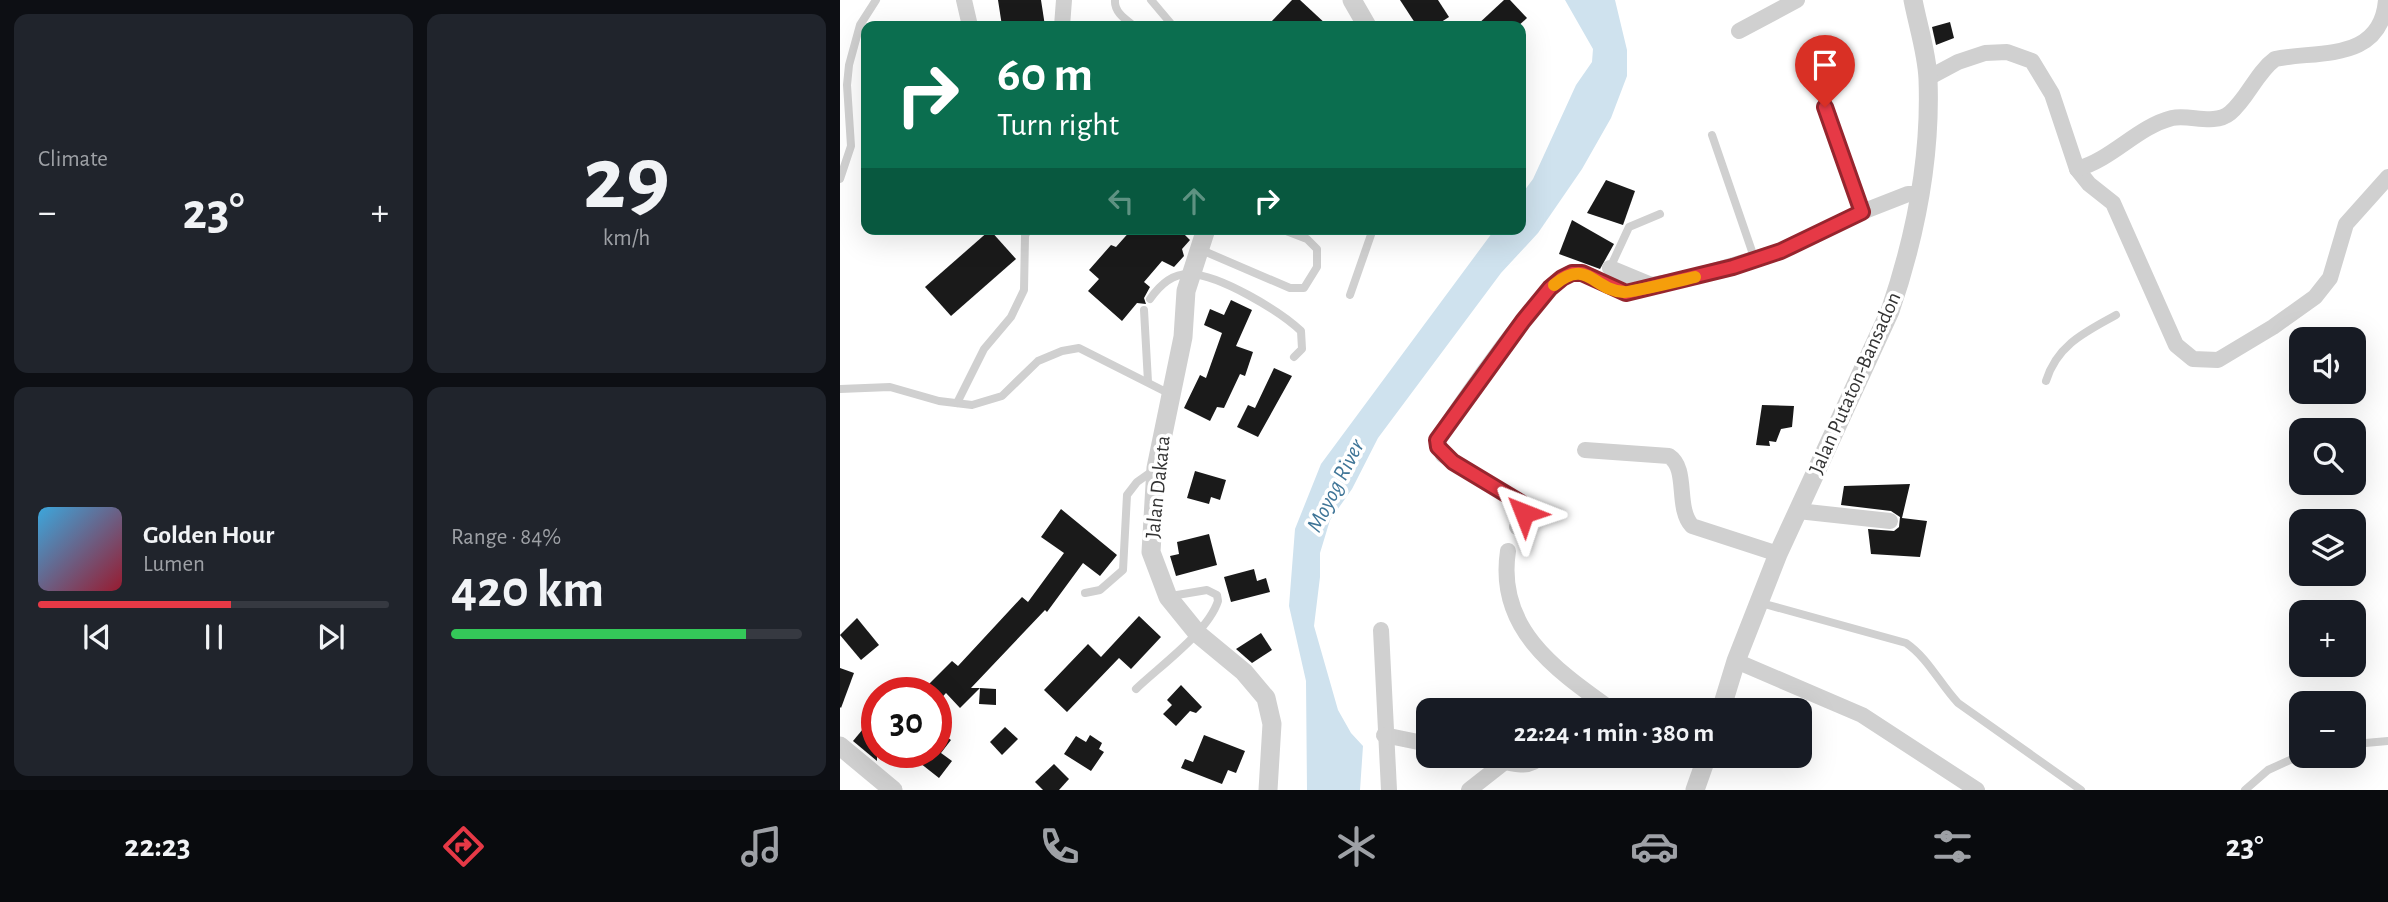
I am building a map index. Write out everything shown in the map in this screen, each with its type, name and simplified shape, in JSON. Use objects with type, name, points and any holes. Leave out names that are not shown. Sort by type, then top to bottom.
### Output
[{"type":"street","points":[[964,0],[969,21]]},
{"type":"street","points":[[1062,21],[1064,0]]},
{"type":"street","points":[[1352,0],[1364,21]]},
{"type":"street","points":[[1739,31],[1797,0]]},
{"type":"street","name":"Jalan Putaton-Bansadon","points":[[1724,698],[1735,661],[1778,554],[1890,311],[1905,268],[1927,140],[1928,78],[1913,0]]},
{"type":"street","points":[[2077,169],[2108,157],[2138,135],[2172,118],[2212,119],[2225,116],[2275,59],[2334,54],[2359,44],[2373,34],[2381,22],[2386,0]]},
{"type":"street","points":[[1928,78],[1958,62],[1985,52],[2007,52],[2032,61],[2052,94],[2077,169],[2089,184],[2113,203],[2176,345],[2185,356],[2203,361],[2218,360],[2273,327],[2324,289],[2330,278],[2346,223],[2388,177]]},
{"type":"street","points":[[1517,527],[1524,513],[1521,503],[1443,455],[1437,440],[1523,321],[1550,288],[1562,278],[1572,273],[1582,273],[1626,293],[1690,278],[1781,251],[1862,212],[1908,194],[1918,194]]},
{"type":"street","name":"Jalan Dakata","points":[[1204,235],[1189,274],[1183,337],[1156,468],[1151,552],[1168,597],[1198,634],[1244,672],[1266,698],[1272,724],[1268,790]]},
{"type":"street","points":[[1610,268],[1651,285]]},
{"type":"street","points":[[1585,450],[1669,456],[1677,464],[1682,504],[1692,526],[1778,554]]},
{"type":"street","points":[[1798,511],[1890,521]]},
{"type":"street","points":[[1508,551],[1506,584],[1513,613],[1541,652],[1585,698]]},
{"type":"street","points":[[1381,630],[1384,735],[1389,790]]},
{"type":"street","points":[[1735,661],[1862,715],[1977,790]]},
{"type":"street","points":[[1384,735],[1416,742]]},
{"type":"street","points":[[840,746],[893,790]]},
{"type":"street","points":[[1469,790],[1497,768]]},
{"type":"street","points":[[1695,790],[1701,768]]},
{"type":"lane","points":[[863,21],[876,0]]},
{"type":"lane","points":[[1115,0],[1120,15],[1128,21]]},
{"type":"lane","points":[[1151,0],[1169,21]]},
{"type":"lane","points":[[840,179],[850,146],[847,85],[849,65],[861,23]]},
{"type":"lane","points":[[1806,55],[1862,212]]},
{"type":"lane","points":[[1712,135],[1755,260]]},
{"type":"lane","points":[[1610,268],[1629,227],[1660,214]]},
{"type":"lane","points":[[957,403],[984,349],[1011,317],[1024,290],[1028,235]]},
{"type":"lane","points":[[1199,249],[1290,288],[1304,288],[1317,267],[1317,249],[1307,239],[1297,235]]},
{"type":"lane","points":[[1350,295],[1371,235]]},
{"type":"lane","points":[[1150,299],[1164,282],[1189,274],[1242,292],[1290,321],[1301,331],[1304,342],[1294,357]]},
{"type":"lane","points":[[1144,310],[1148,382]]},
{"type":"lane","points":[[2046,381],[2055,359],[2066,345],[2116,315]]},
{"type":"lane","points":[[840,389],[890,387],[939,401],[972,405],[1002,396],[1038,361],[1062,351],[1079,348],[1171,394]]},
{"type":"lane","points":[[1085,593],[1100,590],[1123,570],[1127,495],[1137,482],[1156,468]]},
{"type":"lane","points":[[1136,690],[1180,647],[1198,634],[1217,606],[1217,595],[1208,590],[1168,597]]},
{"type":"lane","points":[[1758,602],[1906,643],[1919,652],[1941,686],[1958,703],[2081,790]]},
{"type":"lane","points":[[2366,743],[2388,741]]},
{"type":"lane","points":[[2245,790],[2268,770],[2289,760]]},
{"type":"water","name":"Moyog River","points":[[1565,0],[1615,0],[1627,50],[1627,76],[1611,118],[1582,169],[1538,233],[1501,273],[1378,438],[1352,489],[1330,520],[1320,553],[1314,626],[1338,710],[1351,733],[1363,746],[1360,790],[1307,790],[1306,681],[1289,606],[1295,529],[1321,464],[1491,235],[1526,235],[1526,188],[1533,179],[1576,85],[1592,62],[1593,49]]},
{"type":"building","points":[[998,0],[1041,0],[1044,21],[1001,21]]},
{"type":"building","points":[[1292,0],[1300,0],[1323,21],[1272,21]]},
{"type":"building","points":[[1400,0],[1438,0],[1449,17],[1443,21],[1414,21]]},
{"type":"building","points":[[1504,0],[1510,0],[1527,18],[1524,21],[1481,21]]},
{"type":"building","points":[[1950,22],[1954,38],[1936,45],[1932,27]]},
{"type":"building","points":[[1606,180],[1635,191],[1623,225],[1587,213]]},
{"type":"building","points":[[1572,220],[1614,244],[1600,269],[1559,254]]},
{"type":"building","points":[[984,235],[994,235],[1016,259],[951,316],[925,287]]},
{"type":"building","points":[[1127,235],[1185,235],[1190,240],[1182,249],[1184,256],[1174,267],[1162,261],[1144,282],[1150,287],[1144,298],[1146,304],[1137,303],[1122,321],[1088,291],[1099,279],[1089,270],[1111,245],[1116,247]]},
{"type":"building","points":[[1231,300],[1252,310],[1236,346],[1253,352],[1245,376],[1240,374],[1224,408],[1217,407],[1210,421],[1184,408],[1200,375],[1206,378],[1222,333],[1204,325],[1210,309],[1224,315]]},
{"type":"building","points":[[1274,368],[1292,376],[1258,437],[1237,427],[1248,405],[1255,408]]},
{"type":"building","points":[[1762,405],[1794,406],[1792,427],[1781,429],[1776,442],[1769,441],[1770,446],[1756,445]]},
{"type":"building","points":[[1195,471],[1226,480],[1220,500],[1211,497],[1209,504],[1187,498]]},
{"type":"building","points":[[1910,484],[1902,518],[1927,521],[1920,557],[1871,554],[1868,529],[1894,531],[1899,527],[1900,517],[1891,511],[1841,505],[1844,486]]},
{"type":"building","points":[[1061,509],[1117,555],[1100,576],[1083,563],[1047,612],[1045,610],[971,688],[980,688],[960,708],[952,699],[952,677],[936,677],[952,661],[958,666],[1022,597],[1028,602],[1064,553],[1041,537]]},
{"type":"building","points":[[1209,534],[1217,565],[1176,576],[1170,556],[1179,554],[1177,542]]},
{"type":"building","points":[[1254,569],[1257,581],[1266,578],[1270,592],[1231,602],[1224,577]]},
{"type":"building","points":[[1139,616],[1161,637],[1131,669],[1119,658],[1067,712],[1044,690],[1088,644],[1101,657]]},
{"type":"building","points":[[857,618],[879,645],[861,660],[840,635]]},
{"type":"building","points":[[1261,633],[1272,650],[1252,663],[1236,649]]},
{"type":"building","points":[[840,668],[854,673],[841,708],[840,707]]},
{"type":"building","points":[[1181,685],[1202,707],[1196,713],[1190,711],[1176,726],[1163,714],[1172,705],[1167,700]]},
{"type":"building","points":[[980,688],[996,689],[996,705],[979,704]]},
{"type":"building","points":[[1005,727],[1018,739],[1002,755],[990,742]]},
{"type":"building","points":[[861,731],[861,748],[853,741]]},
{"type":"building","points":[[1090,735],[1102,743],[1099,749],[1104,752],[1091,771],[1064,754],[1076,736],[1086,742]]},
{"type":"building","points":[[1204,735],[1245,751],[1236,773],[1228,770],[1222,784],[1181,768],[1185,759],[1193,762]]},
{"type":"building","points":[[1054,764],[1069,779],[1059,790],[1043,790],[1035,782]]},
{"type":"building","points":[[926,768],[947,768],[939,778]]},
{"type":"slow traffic","points":[[1554,285],[1572,273],[1582,273],[1626,293],[1651,285],[1695,277]]},
{"type":"route","points":[[1524,513],[1521,503],[1443,455],[1437,440],[1451,418],[1523,321],[1550,288],[1562,278],[1572,273],[1582,273],[1626,293],[1733,267],[1781,251],[1862,212],[1825,107]]}]
